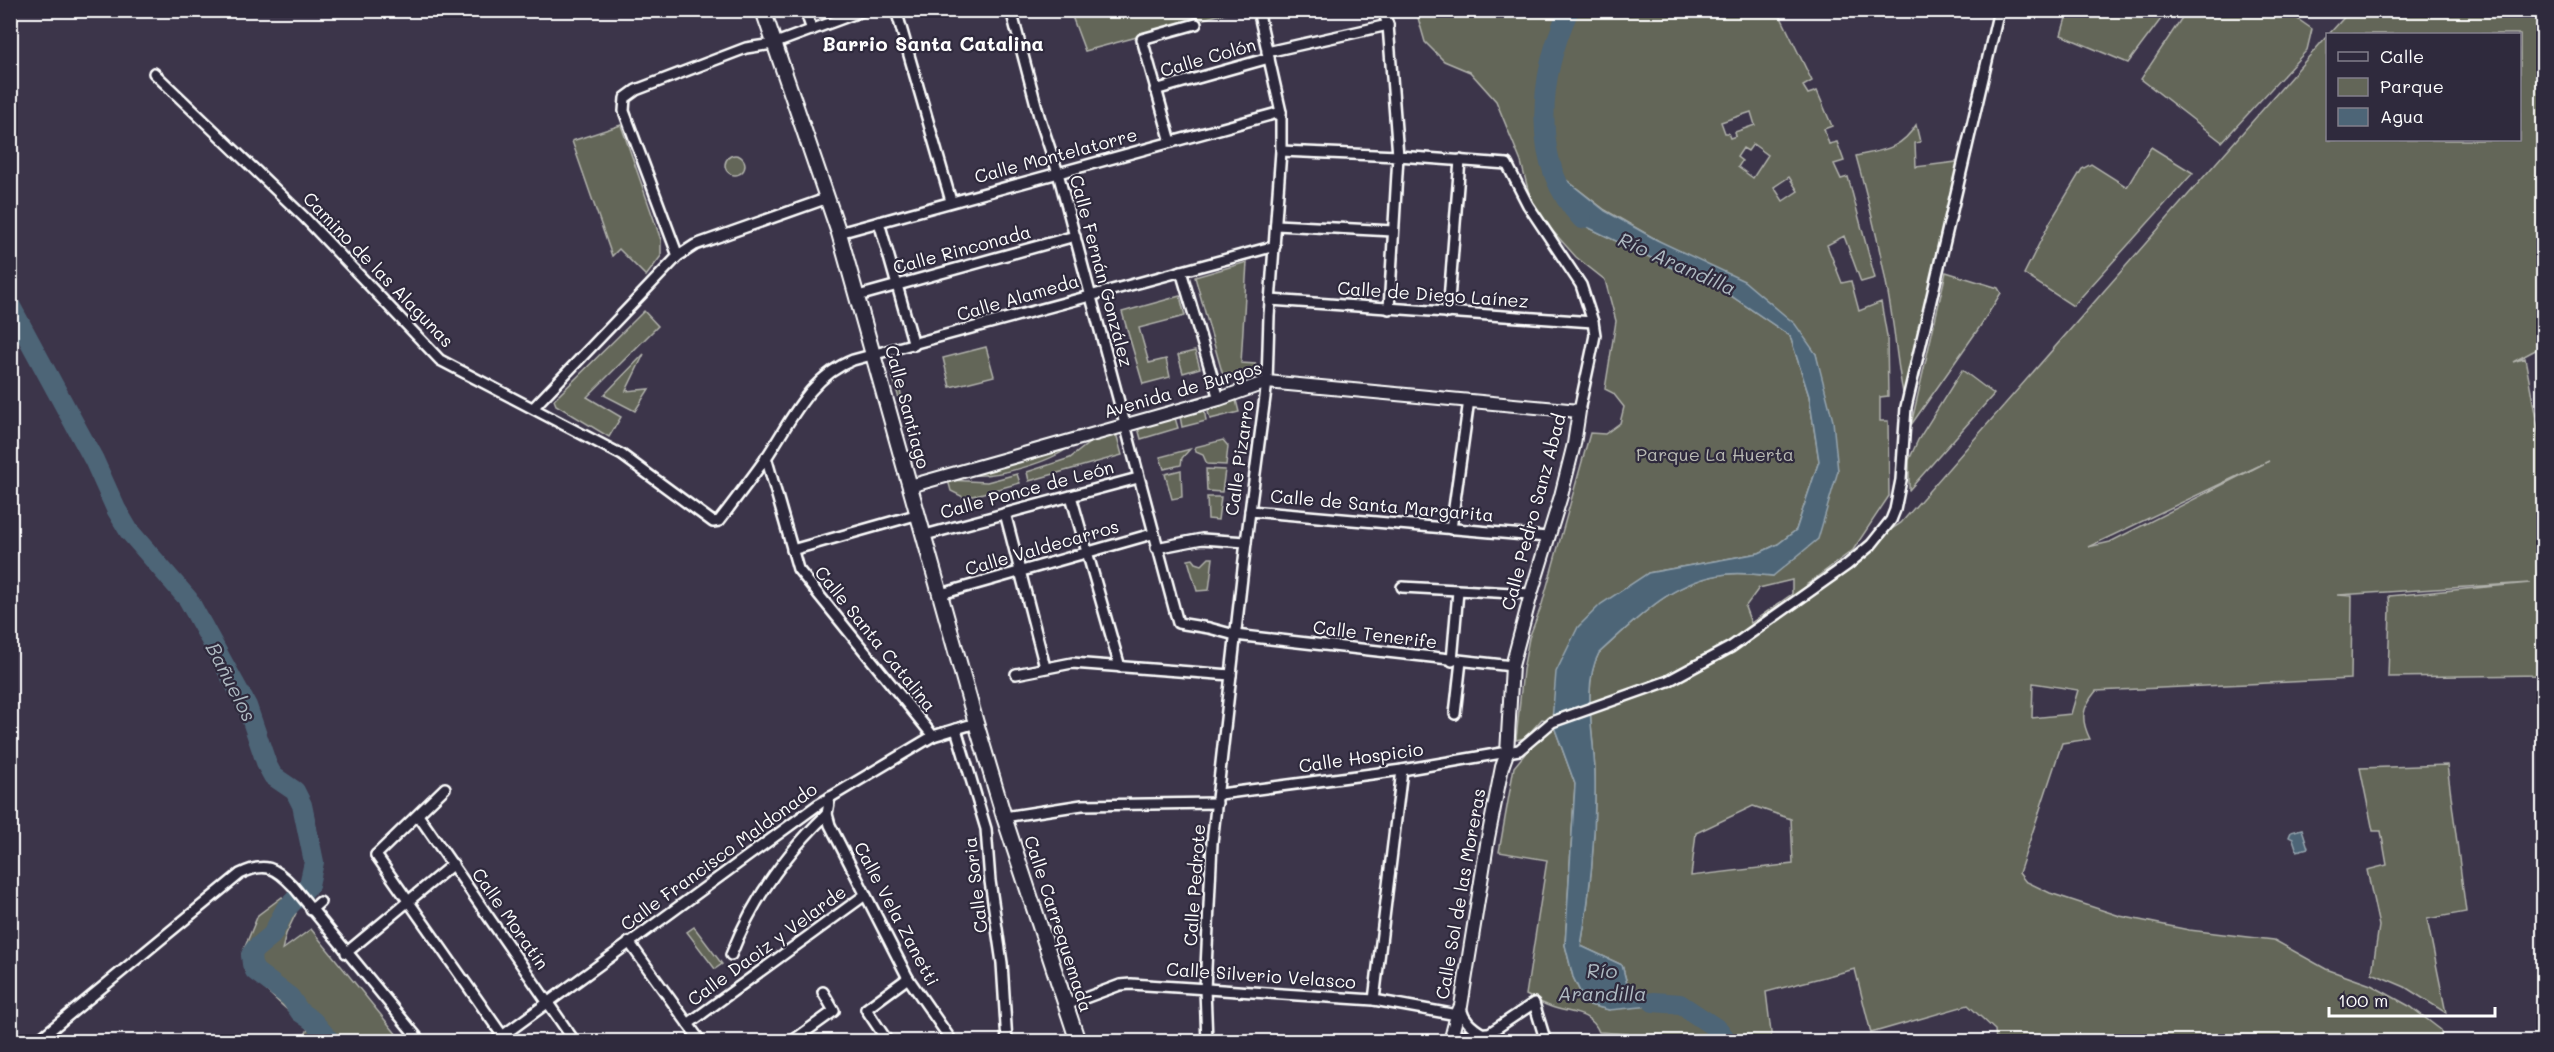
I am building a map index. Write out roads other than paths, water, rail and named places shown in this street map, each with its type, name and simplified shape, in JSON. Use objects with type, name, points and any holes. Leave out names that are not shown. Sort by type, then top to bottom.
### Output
[{"type":"main road","name":"Calle Santiago","points":[[763,10],[828,198],[858,296],[1004,817]]},
{"type":"main road","name":"Calle Carrequemada","points":[[1004,817],[1078,1041]]},
{"type":"street","points":[[805,10],[812,30]]},
{"type":"street","points":[[678,256],[624,111],[625,98],[636,90],[746,48],[773,44],[812,30],[840,15],[866,10]]},
{"type":"street","points":[[896,10],[951,201]]},
{"type":"street","name":"Calle Fernán González","points":[[1011,10],[1039,116],[1059,173],[1152,534],[1178,623],[1235,635]]},
{"type":"street","name":"Calle Pizarro","points":[[1218,799],[1235,635],[1267,382],[1270,300],[1281,151],[1281,112],[1258,10]]},
{"type":"street","points":[[1383,10],[1388,25],[1398,156],[1389,309]]},
{"type":"street","points":[[1507,753],[1519,750],[1552,722],[1668,681],[1731,647],[1847,565],[1870,545],[1891,520],[1901,480],[1906,407],[1999,10]]},
{"type":"street","points":[[1171,142],[1142,39],[1196,24]]},
{"type":"street","name":"Calle Colón","points":[[1155,90],[1268,55],[1388,25]]},
{"type":"street","name":"Camino de las Alagunas","points":[[154,73],[304,217],[440,360],[534,407],[622,455],[713,522],[719,521],[766,457]]},
{"type":"street","name":"Calle Montelatorre","points":[[839,233],[1281,112]]},
{"type":"street","name":"Calle Pedro Sanz Abad","points":[[1281,151],[1507,164],[1528,204],[1581,285],[1593,322],[1593,350],[1574,444],[1512,666],[1507,753]]},
{"type":"street","points":[[1446,313],[1457,160]]},
{"type":"street","points":[[534,407],[678,256],[695,245],[828,198]]},
{"type":"street","points":[[879,222],[914,345]]},
{"type":"street","points":[[1276,225],[1393,231]]},
{"type":"street","name":"Calle Rinconada","points":[[858,296],[1075,236]]},
{"type":"street","name":"Calle Alameda","points":[[766,457],[806,395],[836,366],[1275,246]]},
{"type":"street","points":[[1181,271],[1219,399]]},
{"type":"street","name":"Calle de Diego Laínez","points":[[1270,300],[1593,322]]},
{"type":"street","name":"Avenida de Burgos","points":[[910,486],[1219,399],[1267,382],[1579,411]]},
{"type":"street","points":[[1451,529],[1469,400]]},
{"type":"street","name":"Calle Santa Catalina","points":[[766,457],[801,575],[933,736]]},
{"type":"street","name":"Calle Ponce de León","points":[[925,535],[1138,478]]},
{"type":"street","points":[[1071,496],[1120,667]]},
{"type":"street","name":"Calle de Santa Margarita","points":[[1250,511],[1547,537]]},
{"type":"street","points":[[1005,513],[1046,667]]},
{"type":"street","points":[[792,550],[919,514]]},
{"type":"street","name":"Calle Valdecarros","points":[[941,594],[1152,534]]},
{"type":"street","points":[[1156,548],[1202,539],[1246,542]]},
{"type":"street","points":[[1402,587],[1531,594]]},
{"type":"street","points":[[1455,714],[1458,591]]},
{"type":"street","name":"Calle Tenerife","points":[[1235,635],[1512,666]]},
{"type":"street","points":[[1016,674],[1072,663],[1231,675]]},
{"type":"street","name":"Calle Francisco Maldonado","points":[[498,1038],[830,797],[933,736],[976,723]]},
{"type":"street","name":"Calle Soria","points":[[956,729],[986,829],[990,881],[1002,963],[1007,1041]]},
{"type":"street","name":"Calle Hospicio","points":[[1004,817],[1082,805],[1218,799],[1507,753]]},
{"type":"street","name":"Calle Sol de las Moreras","points":[[1450,1039],[1459,1010],[1488,838],[1502,766],[1507,753]]},
{"type":"street","points":[[1374,1000],[1402,770]]},
{"type":"street","points":[[446,788],[371,855],[409,901],[498,1038]]},
{"type":"street","points":[[731,955],[738,937],[772,875],[827,814],[830,797]]},
{"type":"street","name":"Calle Pedrote","points":[[1207,1041],[1205,989],[1212,843],[1218,799]]},
{"type":"street","name":"Calle Vela Zanetti","points":[[827,814],[830,825],[908,978],[951,1040]]},
{"type":"street","name":"Calle Moratín","points":[[418,815],[575,1041]]},
{"type":"street","points":[[346,953],[453,864]]},
{"type":"street","points":[[36,1041],[240,874],[256,867],[279,871],[421,1041]]},
{"type":"street","name":"Calle Daoiz y Velarde","points":[[688,1024],[865,895]]},
{"type":"street","points":[[309,908],[320,902]]},
{"type":"street","points":[[629,942],[701,1041]]},
{"type":"street","points":[[888,1041],[866,1009],[908,978]]},
{"type":"street","name":"Calle Silverio Velasco","points":[[1066,1005],[1125,984],[1374,1000],[1459,1010]]},
{"type":"street","points":[[791,1041],[834,1011],[823,992]]},
{"type":"street","points":[[1476,1041],[1534,1003],[1546,1041]]},
{"type":"street","points":[[1459,1010],[1475,1029],[1486,1033]]},
{"type":"street","points":[[1450,1039],[1486,1033]]},
{"type":"water","name":"Río Arandilla","points":[[1560,175],[1605,211],[1657,240],[1744,281],[1795,324],[1816,354],[1833,421],[1838,471],[1818,539],[1773,576],[1727,574],[1689,584],[1673,592],[1642,614],[1599,653],[1594,666],[1590,713],[1595,819],[1588,904],[1581,946],[1622,965],[1628,988],[1680,1004],[1690,1011],[1652,1006],[1609,1010],[1586,1004],[1573,977],[1565,945],[1575,784],[1552,721],[1556,672],[1578,627],[1601,604],[1648,573],[1759,553],[1778,544],[1796,530],[1819,461],[1809,396],[1790,336],[1712,283],[1670,267],[1587,227],[1566,202],[1556,178]]},
{"type":"water","points":[[2302,829],[2308,848],[2297,851],[2293,839],[2289,837],[2291,832]]},
{"type":"waterway","name":"Río Arandilla","points":[[1569,10],[1551,62],[1544,118],[1553,172],[1565,197],[1582,219]]},
{"type":"waterway","name":"Bañuelos","points":[[10,305],[94,460],[116,509],[129,531],[188,599],[247,706],[273,776],[295,791],[302,805],[314,862],[309,885],[285,910],[272,935],[255,949],[251,955],[252,964],[255,971],[290,997],[300,1012],[313,1021],[331,1042]]},
{"type":"waterway","name":"Río Arandilla","points":[[1653,1002],[1680,1004],[1719,1030],[1728,1042]]},
{"type":"district","name":"Barrio Santa Catalina","points":[[933,44]]},
{"type":"park label","name":"Parque La Huerta","points":[[1715,455]]}]
